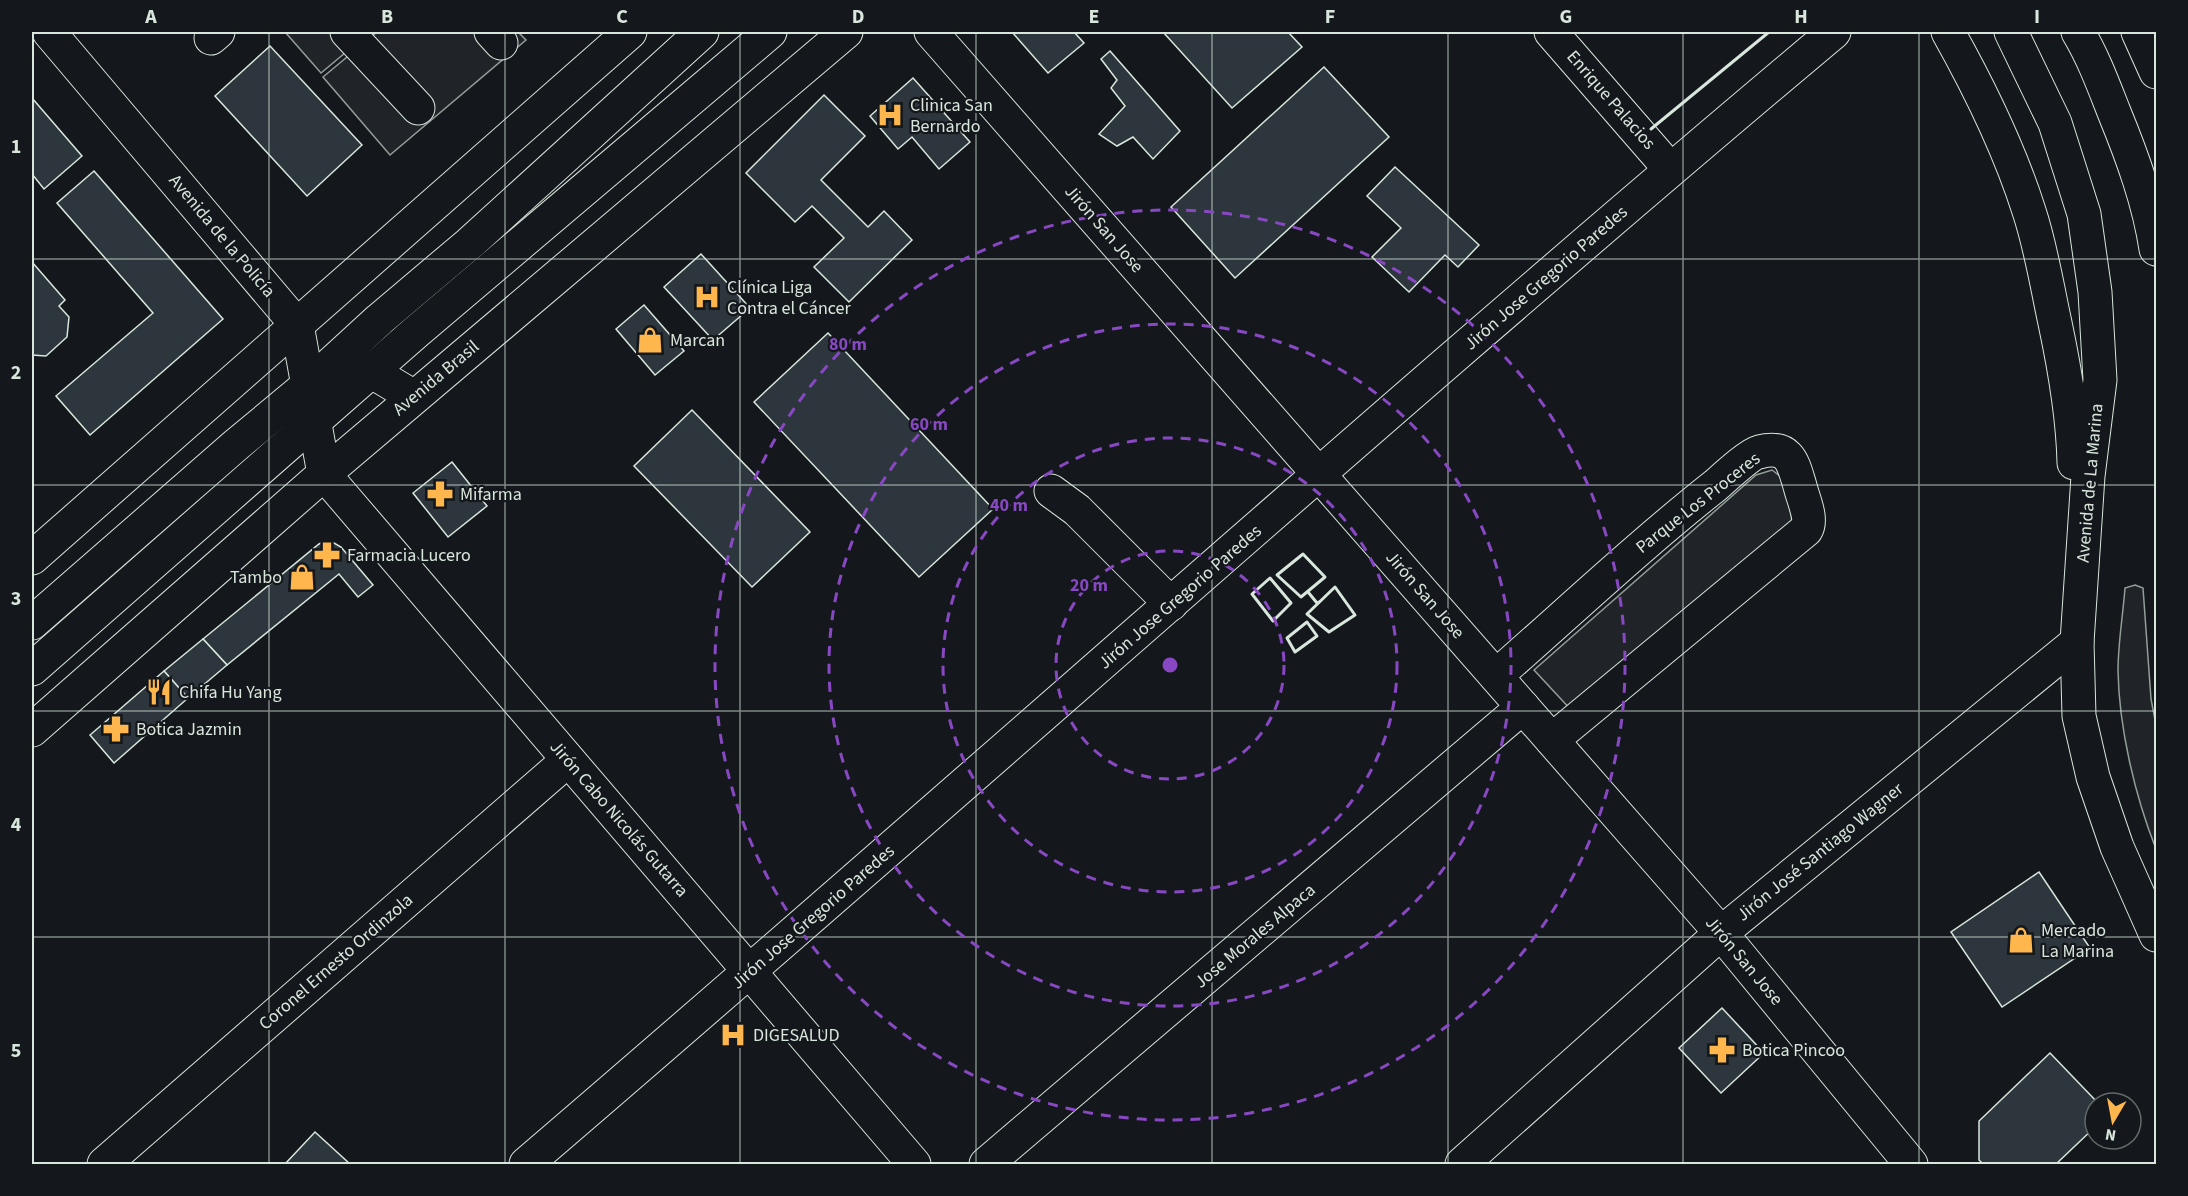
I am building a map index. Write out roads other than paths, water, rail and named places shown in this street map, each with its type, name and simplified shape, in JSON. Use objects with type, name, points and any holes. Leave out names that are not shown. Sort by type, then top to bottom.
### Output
[{"type":"street","name":"Avenida de la Policía","points":[[49,32],[297,325]]},
{"type":"street","points":[[347,32],[417,108]]},
{"type":"street","points":[[32,558],[630,32]]},
{"type":"street","points":[[32,623],[236,445],[308,386],[702,32]]},
{"type":"street","points":[[32,669],[372,371],[770,32]]},
{"type":"street","name":"Avenida Brasil","points":[[32,730],[324,474],[846,32]]},
{"type":"street","name":"Jirón San Jose","points":[[931,32],[1721,933],[1911,1164]]},
{"type":"street","name":"Enrique Palacios","points":[[1551,32],[1670,169]]},
{"type":"street","name":"Jirón Jose Gregorio Paredes","points":[[526,1164],[750,972],[1670,169],[1834,32]]},
{"type":"street","points":[[1948,32],[1978,86],[2007,151],[2030,212],[2046,278],[2073,424],[2077,642]]},
{"type":"street","name":"Avenida de La Marina","points":[[2011,32],[2055,123],[2084,214],[2095,292],[2100,380],[2088,477],[2077,642],[2079,716],[2093,777],[2117,847],[2157,936]]},
{"type":"street","points":[[2078,32],[2092,56],[2127,144],[2152,220],[2157,249]]},
{"type":"street","points":[[2138,32],[2157,72]]},
{"type":"street","points":[[297,325],[414,398]]},
{"type":"street","points":[[297,325],[324,474]]},
{"type":"street","name":"Parque Los Proceres","points":[[1496,676],[1689,506],[1757,452],[1775,451],[1784,453],[1792,459],[1808,514],[1806,530],[1551,740]]},
{"type":"street","name":"Jirón Cabo Nicolás Gutarra","points":[[324,474],[914,1164]]},
{"type":"street","points":[[1051,491],[1077,510],[1171,604]]},
{"type":"street","name":"Jirón José Santiago Wagner","points":[[1462,1164],[1721,933],[2077,642]]},
{"type":"street","name":"Jose Morales Alpaca","points":[[986,1164],[1523,707]]},
{"type":"street","name":"Coronel Ernesto Ordinzola","points":[[104,1164],[568,760]]},
{"type":"place","name":"Clinica San Bernardo","points":[[890,115]]},
{"type":"place","name":"Clínica Liga Contra el Cáncer","points":[[707,297]]},
{"type":"place","name":"Marcan","points":[[650,340]]},
{"type":"place","name":"Mifarma","points":[[440,494]]},
{"type":"place","name":"Farmacia Lucero","points":[[327,555]]},
{"type":"place","name":"Tambo","points":[[302,577]]},
{"type":"place","name":"Chifa Hu Yang","points":[[159,692]]},
{"type":"place","name":"Botica Jazmin","points":[[116,729]]},
{"type":"place","name":"Mercado La Marina","points":[[2021,940]]},
{"type":"place","name":"DIGESALUD","points":[[733,1035]]},
{"type":"place","name":"Botica Pincoo","points":[[1722,1050]]}]
